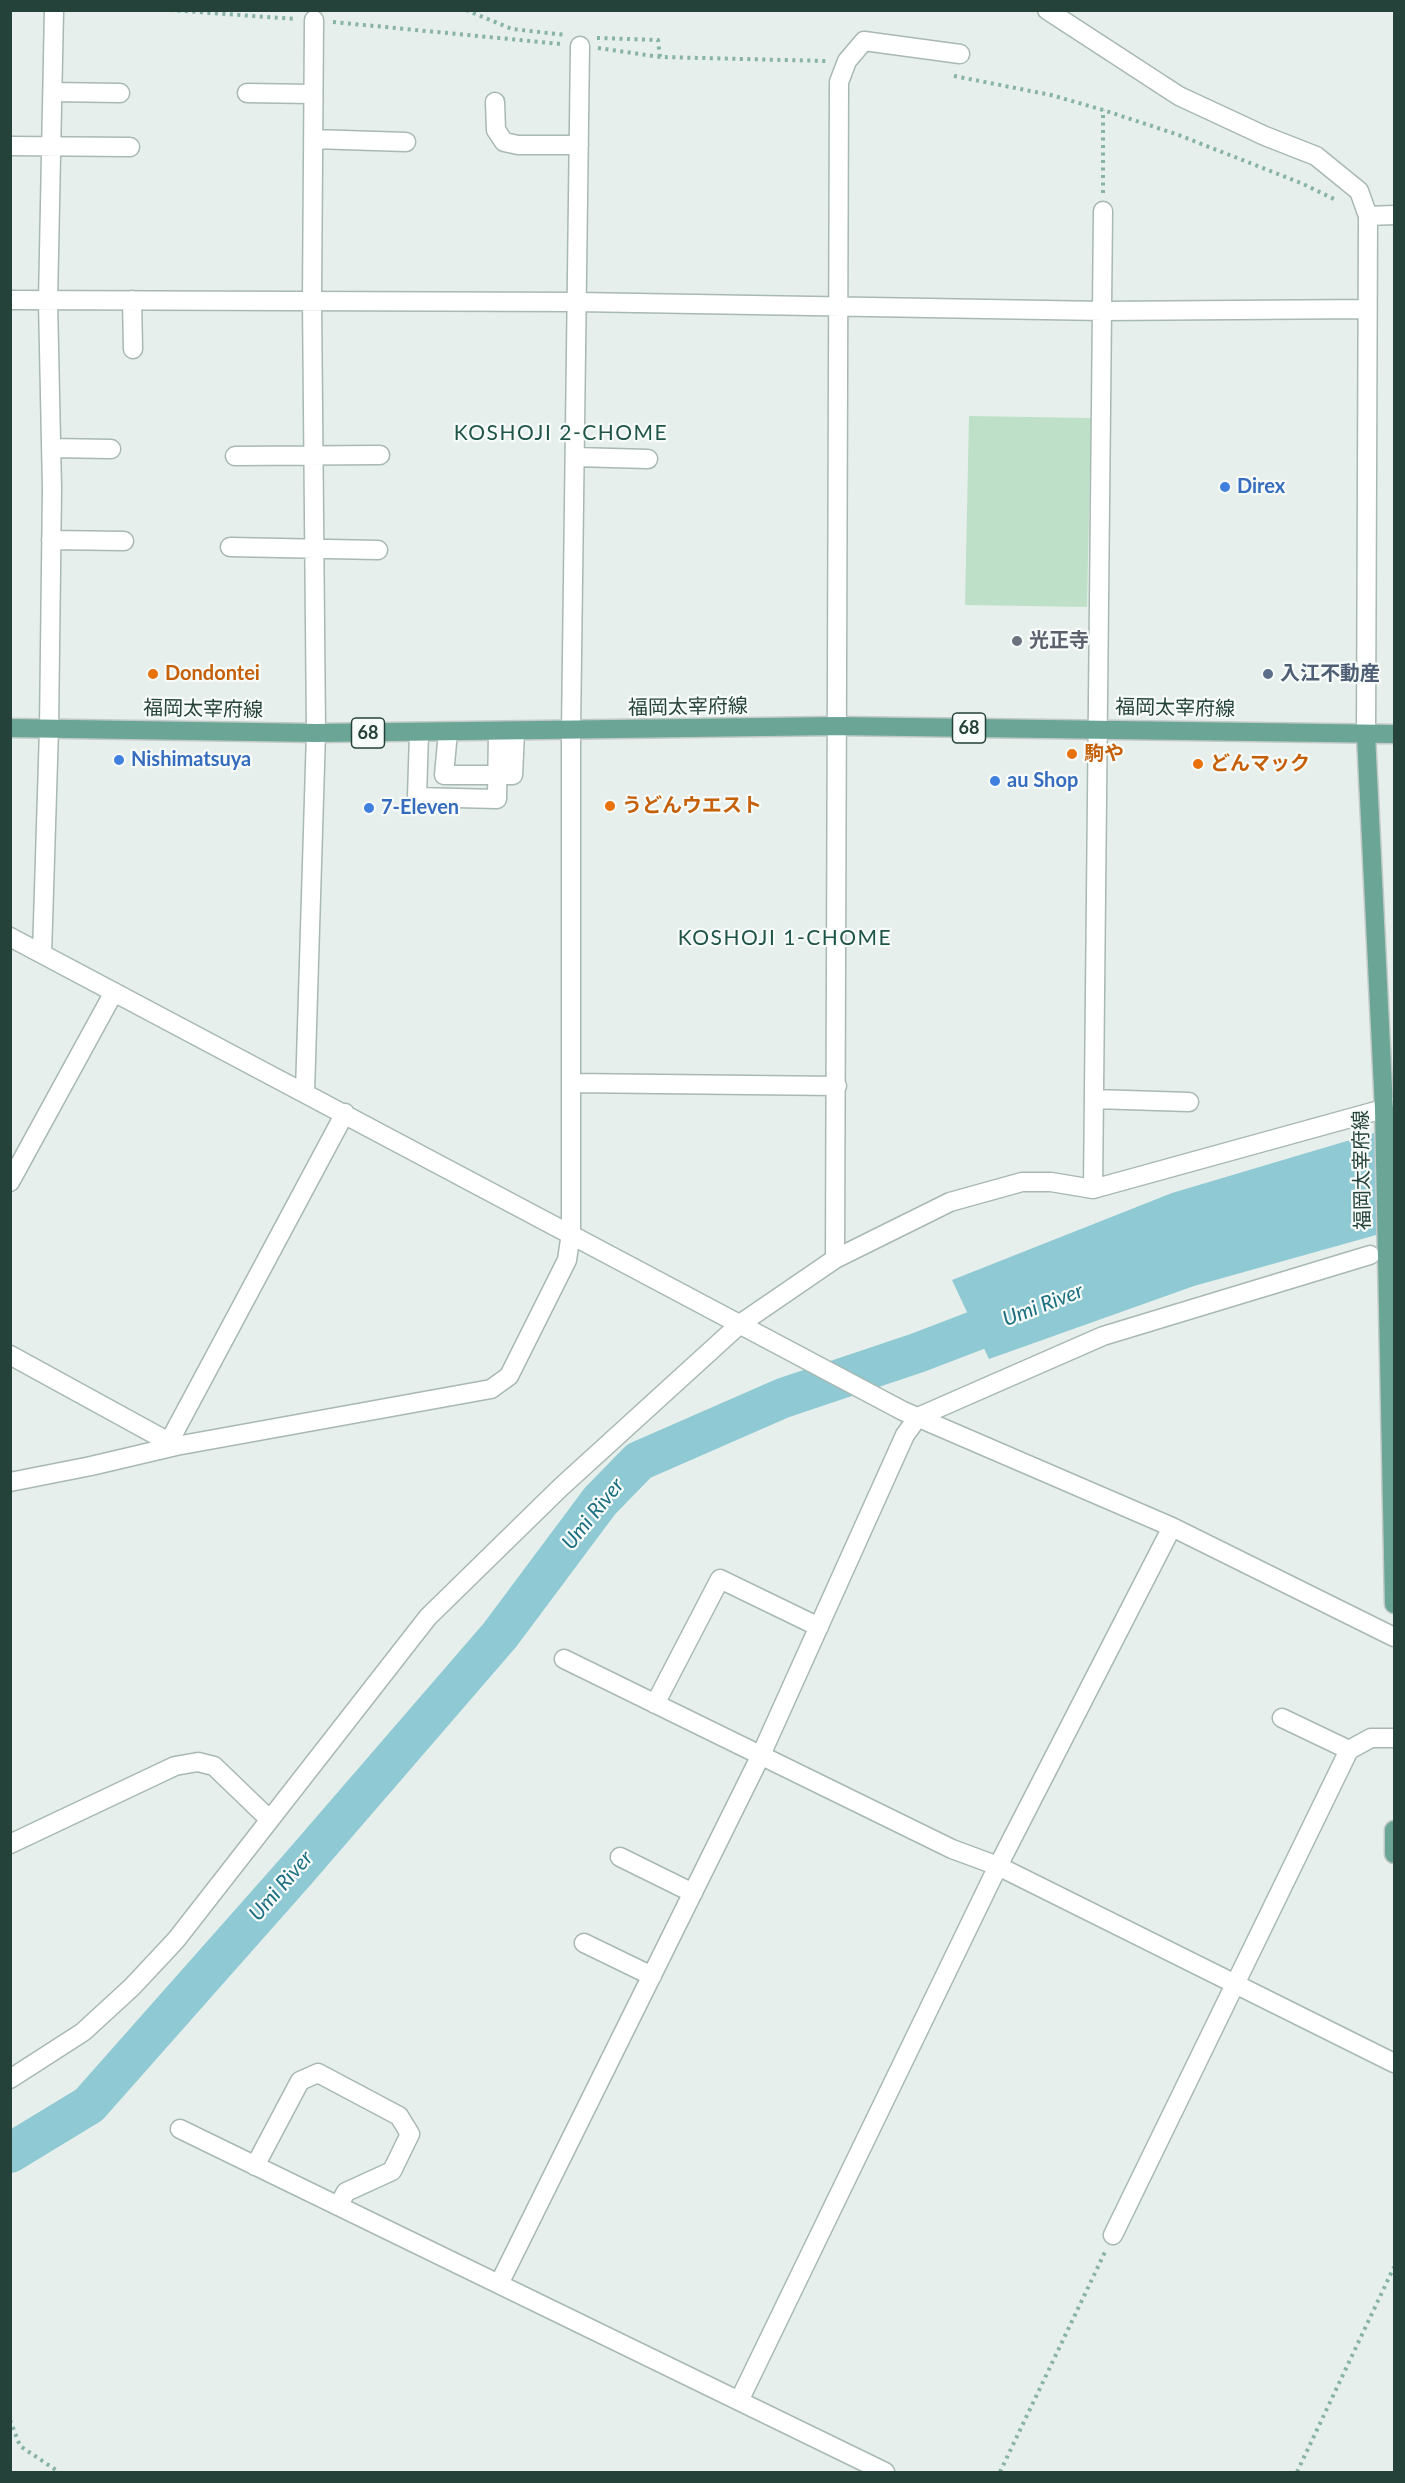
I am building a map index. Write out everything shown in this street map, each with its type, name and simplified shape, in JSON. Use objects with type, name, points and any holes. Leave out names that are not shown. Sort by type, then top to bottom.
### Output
[{"type":"main road","name":"福岡太宰府線","points":[[10,728],[316,734],[572,732],[837,726],[1395,734]]},
{"type":"main road","name":"福岡太宰府線","points":[[1366,735],[1389,1108],[1378,1253],[1394,1542],[1395,1604]]},
{"type":"main road","points":[[1395,1830],[1395,1854]]},
{"type":"street","points":[[42,954],[49,729],[51,448],[48,301],[54,10]]},
{"type":"street","points":[[1047,10],[1179,96],[1265,136],[1316,156],[1359,191],[1368,216],[1366,735]]},
{"type":"street","points":[[305,1092],[316,734],[312,300],[314,20]]},
{"type":"street","points":[[835,1259],[838,82],[847,61],[864,41],[960,54]]},
{"type":"street","points":[[10,1482],[173,1444],[491,1389],[509,1376],[567,1260],[571,1233],[572,732],[580,46]]},
{"type":"street","points":[[53,92],[120,93]]},
{"type":"street","points":[[247,93],[313,94]]},
{"type":"street","points":[[495,102],[496,130],[504,142],[518,145],[579,145]]},
{"type":"street","points":[[313,139],[406,142]]},
{"type":"street","points":[[10,146],[130,147]]},
{"type":"street","points":[[1093,1189],[1100,729],[1103,211]]},
{"type":"street","points":[[1368,216],[1395,215]]},
{"type":"street","points":[[10,300],[578,302],[1103,312],[1366,309]]},
{"type":"street","points":[[132,300],[133,349]]},
{"type":"street","points":[[51,448],[111,449]]},
{"type":"street","points":[[235,456],[380,455]]},
{"type":"street","points":[[575,457],[648,459]]},
{"type":"street","points":[[51,540],[124,541]]},
{"type":"street","points":[[230,547],[378,550]]},
{"type":"street","points":[[448,732],[444,775],[497,775]]},
{"type":"street","points":[[420,733],[417,797],[497,799],[497,775],[506,732]]},
{"type":"street","points":[[10,937],[910,1414],[1172,1527],[1395,1637]]},
{"type":"street","points":[[10,1182],[114,992]]},
{"type":"street","points":[[571,1083],[837,1086]]},
{"type":"street","points":[[1094,1099],[1189,1102]]},
{"type":"street","points":[[10,2079],[83,2032],[132,1988],[176,1940],[428,1617],[561,1487],[740,1324],[835,1259],[950,1202],[1022,1182],[1051,1182],[1093,1189],[1389,1108]]},
{"type":"street","points":[[173,1444],[345,1113]]},
{"type":"street","points":[[910,1414],[1103,1336],[1378,1253]]},
{"type":"street","points":[[10,1355],[173,1444]]},
{"type":"street","points":[[499,2284],[761,1755],[905,1435],[910,1414]]},
{"type":"street","points":[[739,2401],[998,1866],[1172,1527]]},
{"type":"street","points":[[655,1704],[720,1579],[819,1627]]},
{"type":"street","points":[[564,1659],[952,1849],[998,1866],[1236,1987],[1395,2063]]},
{"type":"street","points":[[1282,1718],[1348,1750]]},
{"type":"street","points":[[1113,2235],[1236,1987],[1348,1750],[1371,1738],[1395,1738]]},
{"type":"street","points":[[10,1844],[175,1766],[198,1762],[214,1767],[269,1819]]},
{"type":"street","points":[[620,1857],[693,1893]]},
{"type":"street","points":[[584,1943],[652,1976]]},
{"type":"street","points":[[255,2166],[300,2081],[318,2073],[399,2116],[410,2134],[392,2171],[346,2192],[338,2206]]},
{"type":"street","points":[[180,2129],[885,2472]]},
{"type":"path","points":[[170,10],[314,20],[580,46],[660,57],[847,61]]},
{"type":"path","points":[[951,75],[1051,95],[1176,134],[1301,183],[1368,216]]},
{"type":"path","points":[[1103,110],[1103,211]]},
{"type":"path","points":[[1000,2472],[1113,2235]]},
{"type":"path","points":[[1297,2472],[1395,2267]]},
{"type":"path","points":[[10,2420],[20,2446],[59,2472]]},
{"type":"green space","points":[[969,416],[1091,418],[1087,607],[965,605]]},
{"type":"water","points":[[1394,1127],[1394,1230],[1194,1286],[989,1359],[952,1280],[1172,1193]]},
{"type":"waterway","name":"Umi River","points":[[10,2153],[89,2105],[297,1870],[500,1635],[600,1501],[639,1461],[783,1398],[917,1353],[1027,1311]]},
{"type":"place","name":"Direx","points":[[1225,487]]},
{"type":"place","name":"光正寺","points":[[1017,641]]},
{"type":"place","name":"Dondontei","points":[[153,674]]},
{"type":"place","name":"入江不動産","points":[[1268,674]]},
{"type":"place","name":"駒や","points":[[1072,754]]},
{"type":"place","name":"Nishimatsuya","points":[[119,760]]},
{"type":"place","name":"どんマック","points":[[1198,764]]},
{"type":"place","name":"au Shop","points":[[995,781]]},
{"type":"place","name":"うどんウエスト","points":[[610,806]]},
{"type":"place","name":"7-Eleven","points":[[369,808]]},
{"type":"district","name":"KOSHOJI 2-CHOME","points":[[561,433]]},
{"type":"district","name":"KOSHOJI 1-CHOME","points":[[785,938]]}]
